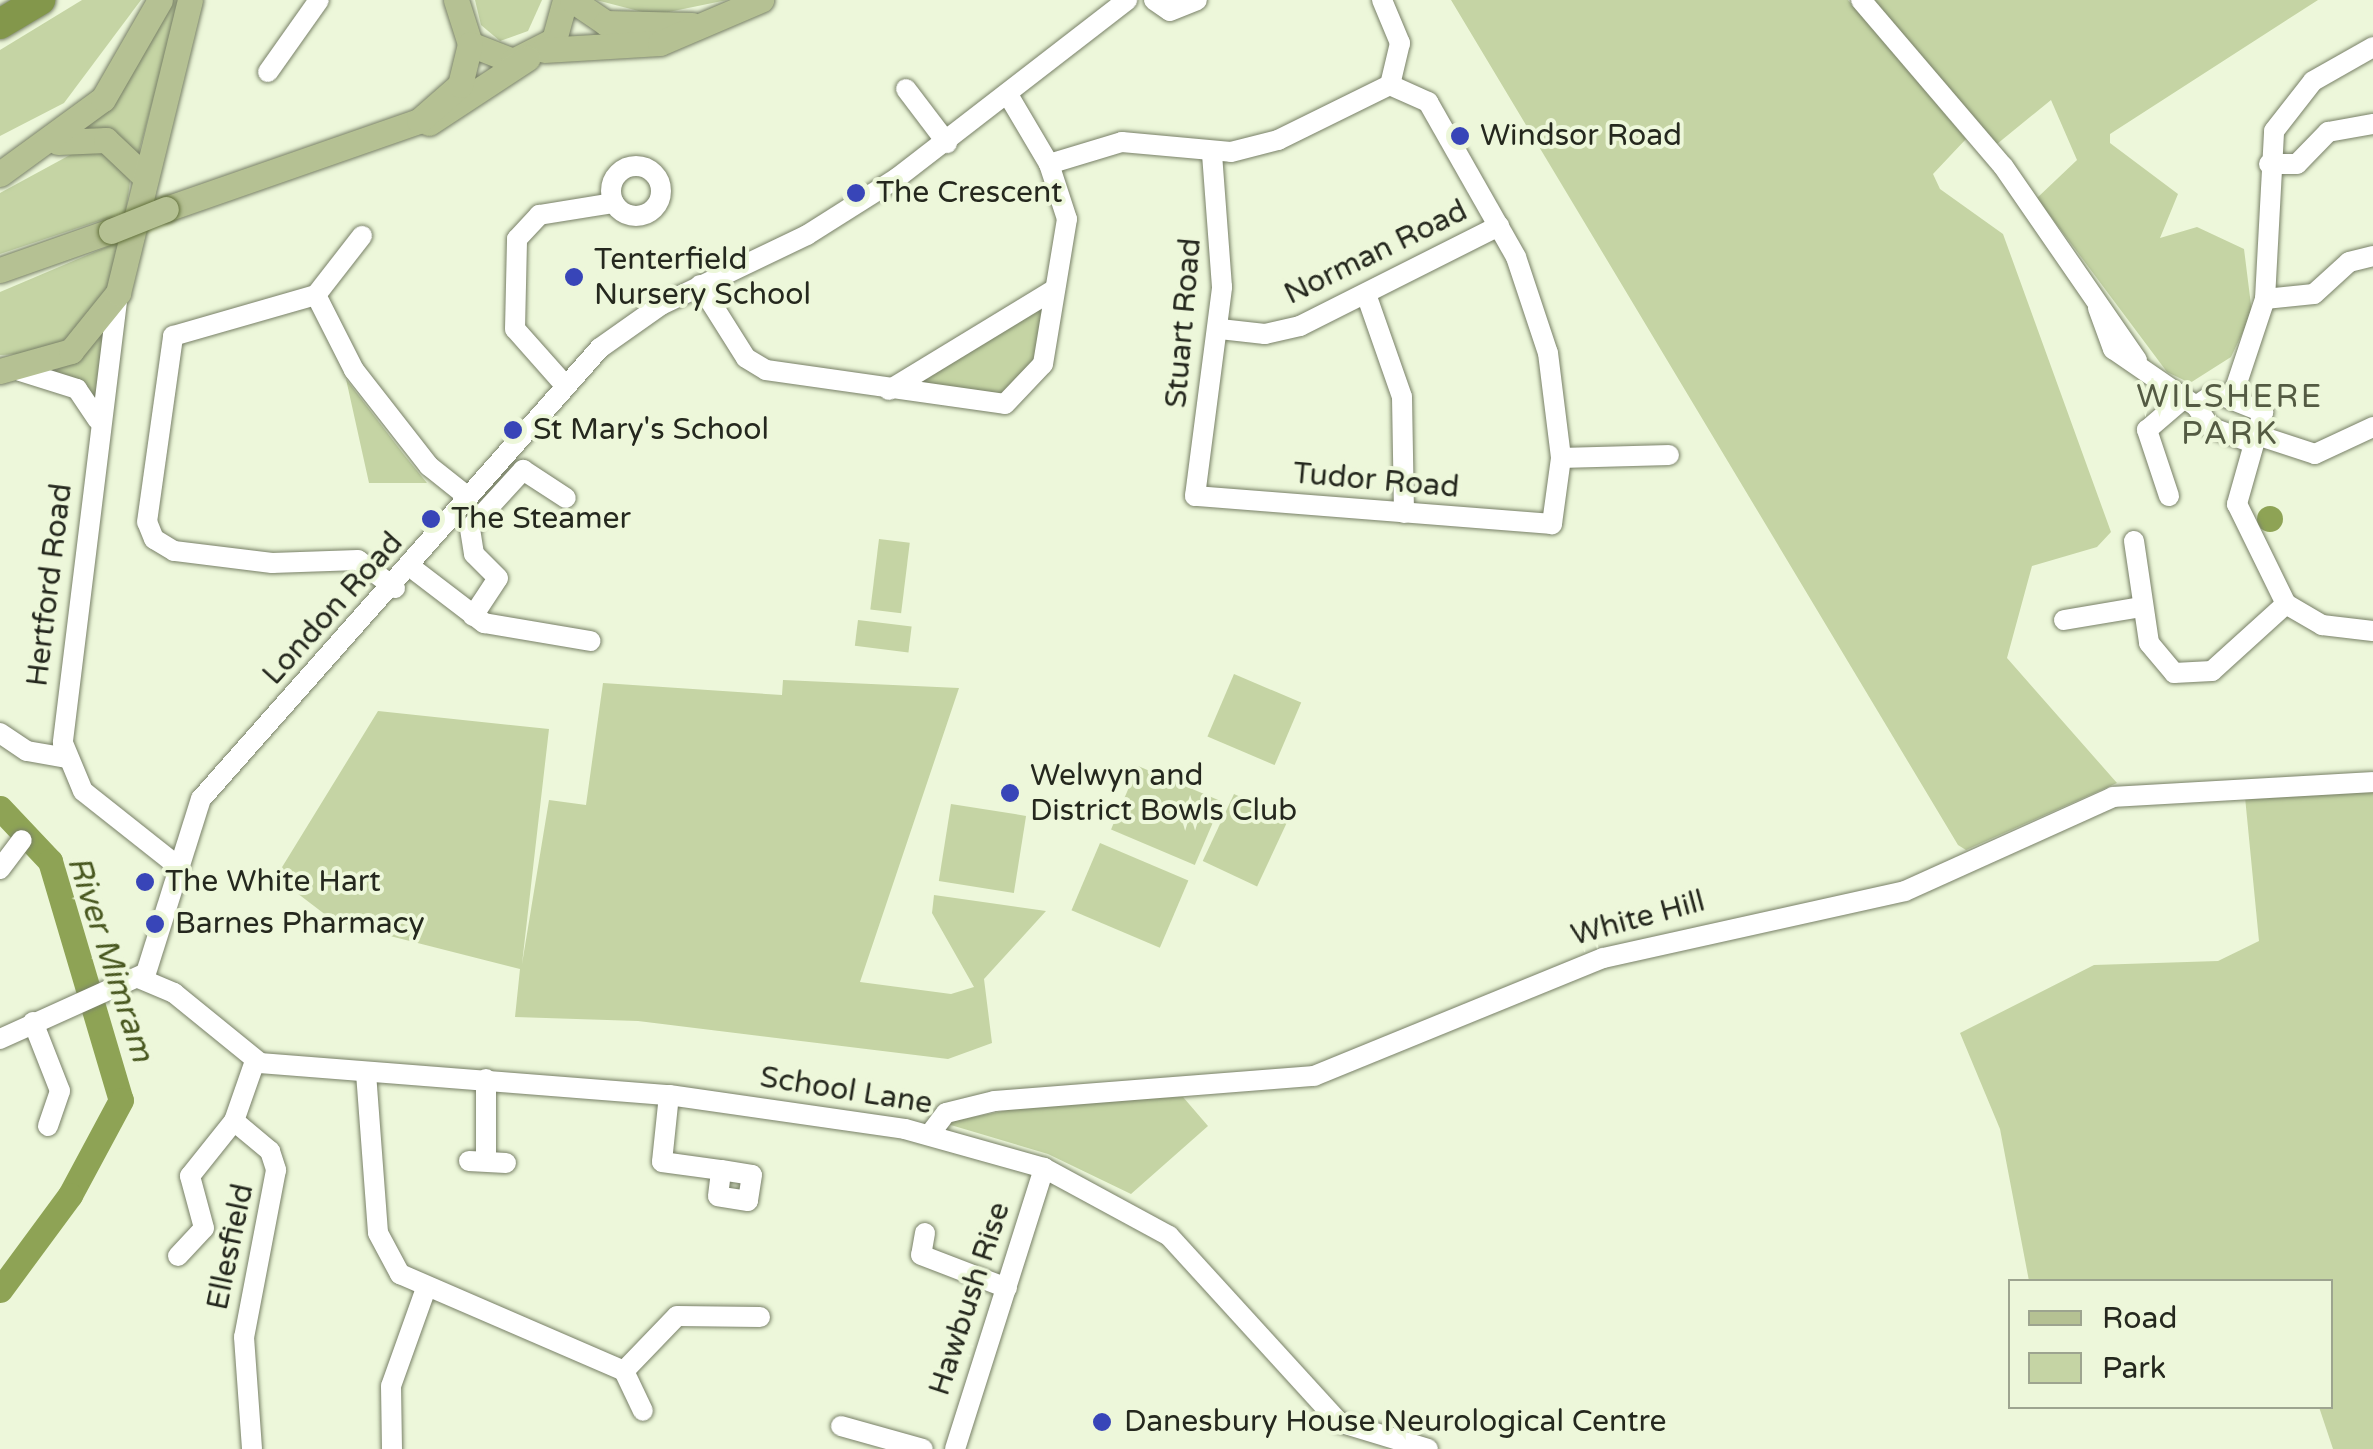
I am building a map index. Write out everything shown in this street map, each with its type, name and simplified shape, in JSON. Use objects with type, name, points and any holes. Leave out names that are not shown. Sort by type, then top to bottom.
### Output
[{"type":"highway","points":[[0,24],[40,0]]},
{"type":"main road","points":[[0,174],[45,147],[116,83],[160,0]]},
{"type":"main road","points":[[10,371],[70,351],[118,293],[142,174],[190,0]]},
{"type":"main road","points":[[419,121],[460,85],[470,44],[456,0]]},
{"type":"main road","points":[[0,270],[419,121],[455,113],[536,54],[561,27],[564,0]]},
{"type":"main road","points":[[572,0],[621,26],[692,25]]},
{"type":"main road","points":[[470,44],[497,60],[644,46],[763,0],[783,0]]},
{"type":"main road","points":[[45,147],[106,140],[142,174]]},
{"type":"street","points":[[268,72],[319,0]]},
{"type":"street","name":"London Road","points":[[141,979],[158,955],[184,840],[210,787],[395,588],[562,384],[633,322],[820,227],[947,142],[1059,44],[1127,0]]},
{"type":"street","points":[[1154,0],[1170,10],[1197,0]]},
{"type":"street","points":[[1382,0],[1400,43],[1390,85]]},
{"type":"street","points":[[1860,0],[2003,166],[2137,360],[2190,402],[2210,427],[2315,454],[2373,426]]},
{"type":"street","points":[[2232,398],[2264,299],[2269,164],[2274,131],[2296,96],[2373,47]]},
{"type":"street","points":[[1049,164],[1122,142],[1212,155],[1278,140],[1390,85]]},
{"type":"street","points":[[1390,85],[1435,109],[1499,226],[1548,353],[1561,458],[1670,455]]},
{"type":"street","points":[[906,88],[947,142]]},
{"type":"street","points":[[700,285],[755,366],[889,390],[1005,404],[1039,374],[1068,219],[1049,164],[1007,93]]},
{"type":"street","points":[[2269,164],[2297,164],[2328,132],[2373,124]]},
{"type":"street","name":"Stuart Road","points":[[1195,496],[1220,329],[1222,230],[1212,155]]},
{"type":"street","points":[[562,384],[515,330],[517,238],[539,215],[614,203]]},
{"type":"street","name":"Norman Road","points":[[1220,329],[1282,332],[1499,226]]},
{"type":"street","points":[[362,236],[316,295],[173,336],[148,528],[174,551],[272,564],[358,560],[395,588]]},
{"type":"street","points":[[2264,299],[2314,294],[2349,262],[2373,256]]},
{"type":"street","points":[[889,390],[1055,289]]},
{"type":"street","name":"Hertford Road","points":[[66,758],[98,420],[118,293]]},
{"type":"street","points":[[1366,294],[1402,397],[1404,513]]},
{"type":"street","points":[[316,295],[332,310],[354,370],[429,466],[468,498]]},
{"type":"street","points":[[10,371],[78,389],[98,420]]},
{"type":"street","points":[[2170,496],[2147,430],[2190,402],[2214,393],[2263,412],[2237,504],[2286,604],[2322,625],[2373,630]]},
{"type":"street","name":"Tudor Road","points":[[1195,496],[1552,524],[1561,458]]},
{"type":"street","points":[[473,616],[498,578],[474,554],[470,528],[523,470],[566,498]]},
{"type":"street","points":[[2134,541],[2149,643],[2166,668],[2212,672],[2286,604]]},
{"type":"street","points":[[412,568],[473,616],[590,641]]},
{"type":"street","points":[[2064,620],[2142,606]]},
{"type":"street","points":[[0,733],[28,751],[66,758],[82,791],[179,867]]},
{"type":"street","name":"White Hill","points":[[930,1134],[946,1113],[994,1100],[1314,1076],[1551,974],[1904,891],[2113,797],[2373,782]]},
{"type":"street","points":[[0,869],[22,840]]},
{"type":"street","points":[[154,851],[184,840]]},
{"type":"street","points":[[158,955],[174,993]]},
{"type":"street","points":[[0,1039],[141,979],[174,993],[254,1061],[234,1121]]},
{"type":"street","points":[[33,1022],[60,1091],[48,1126]]},
{"type":"street","name":"School Lane","points":[[254,1061],[366,1074],[486,1079],[669,1096],[930,1134],[1044,1168],[1169,1236],[1339,1422],[1428,1449]]},
{"type":"street","points":[[366,1074],[378,1233],[390,1262],[425,1291],[624,1371],[643,1412]]},
{"type":"street","points":[[486,1079],[487,1162]]},
{"type":"street","points":[[669,1096],[662,1162],[721,1170]]},
{"type":"street","name":"Ellesfield","points":[[178,1256],[204,1228],[190,1176],[234,1121],[270,1151],[276,1170],[244,1337],[252,1449]]},
{"type":"street","name":"Hawbush Rise","points":[[955,1449],[1044,1168]]},
{"type":"street","points":[[924,1233],[921,1255],[1007,1288]]},
{"type":"street","points":[[392,1449],[391,1386],[425,1291]]},
{"type":"street","points":[[624,1371],[678,1316],[760,1317]]},
{"type":"street","points":[[841,1426],[923,1449]]},
{"type":"green space","points":[[82,0],[141,0],[64,103],[0,136],[0,50]]},
{"type":"green space","points":[[168,0],[180,0],[137,159],[82,131],[138,65]]},
{"type":"green space","points":[[475,0],[542,0],[528,31],[500,41],[481,25]]},
{"type":"green space","points":[[596,0],[727,0],[654,15]]},
{"type":"green space","points":[[1451,0],[1848,0],[1869,24],[1966,139],[1933,174],[1940,189],[2003,234],[2111,532],[2097,547],[2032,566],[2007,658],[2117,783],[1966,850],[1958,845]]},
{"type":"green space","points":[[1874,0],[2318,0],[2110,134],[2110,143],[2178,194],[2160,238],[2197,227],[2244,249],[2252,313],[2231,357],[2190,383],[2167,372],[2037,198],[2077,160],[2051,100],[1997,144]]},
{"type":"green space","points":[[92,143],[131,174],[126,212],[0,254],[0,193]]},
{"type":"green space","points":[[118,242],[111,283],[67,338],[43,353],[0,355],[0,292]]},
{"type":"green space","points":[[1044,298],[1038,362],[1002,397],[904,383]]},
{"type":"green space","points":[[109,325],[99,402],[54,372]]},
{"type":"green space","points":[[346,379],[405,456],[427,483],[369,483]]},
{"type":"green space","points":[[879,539],[910,543],[901,613],[870,609]]},
{"type":"green space","points":[[858,620],[912,627],[908,652],[855,646]]},
{"type":"green space","points":[[1234,674],[1301,703],[1275,765],[1207,737]]},
{"type":"green space","points":[[783,680],[959,688],[860,982],[951,994],[974,987],[932,913],[934,895],[1046,911],[984,979],[992,1043],[948,1059],[638,1021],[515,1017],[520,969],[335,922],[276,877],[378,711],[549,729],[522,964],[549,800],[586,805],[603,683],[782,695]]},
{"type":"green space","points":[[1138,766],[1222,802],[1195,865],[1111,830]]},
{"type":"green space","points":[[2373,790],[2373,1449],[2333,1449],[2320,1409],[2333,1409],[2333,1279],[2029,1279],[2000,1129],[1960,1033],[2094,965],[2218,961],[2259,941],[2245,797]]},
{"type":"green space","points":[[1234,794],[1288,819],[1257,886],[1203,861]]},
{"type":"green space","points":[[951,804],[1026,816],[1014,893],[939,881]]},
{"type":"green space","points":[[1100,843],[1188,881],[1160,948],[1071,910]]},
{"type":"green space","points":[[1183,1097],[1208,1126],[1131,1194],[1048,1154],[944,1123],[1052,1101]]},
{"type":"shaded area","points":[[2270,506],[2279,510],[2283,519],[2279,528],[2270,532],[2261,528],[2257,519],[2261,510]]},
{"type":"waterway","name":"River Mimram","points":[[0,808],[50,861],[121,1100],[70,1195],[0,1290]]},
{"type":"place","name":"Windsor Road","points":[[1460,136]]},
{"type":"place","name":"The Crescent","points":[[856,193]]},
{"type":"place","name":"Tenterfield Nursery School","points":[[574,277]]},
{"type":"place","name":"St Mary's School","points":[[513,430]]},
{"type":"place","name":"The Steamer","points":[[431,519]]},
{"type":"place","name":"Welwyn and District Bowls Club","points":[[1010,793]]},
{"type":"place","name":"The White Hart","points":[[145,882]]},
{"type":"place","name":"Barnes Pharmacy","points":[[155,924]]},
{"type":"place","name":"Danesbury House Neurological Centre","points":[[1102,1422]]},
{"type":"district","name":"WILSHERE PARK","points":[[2230,416]]}]
